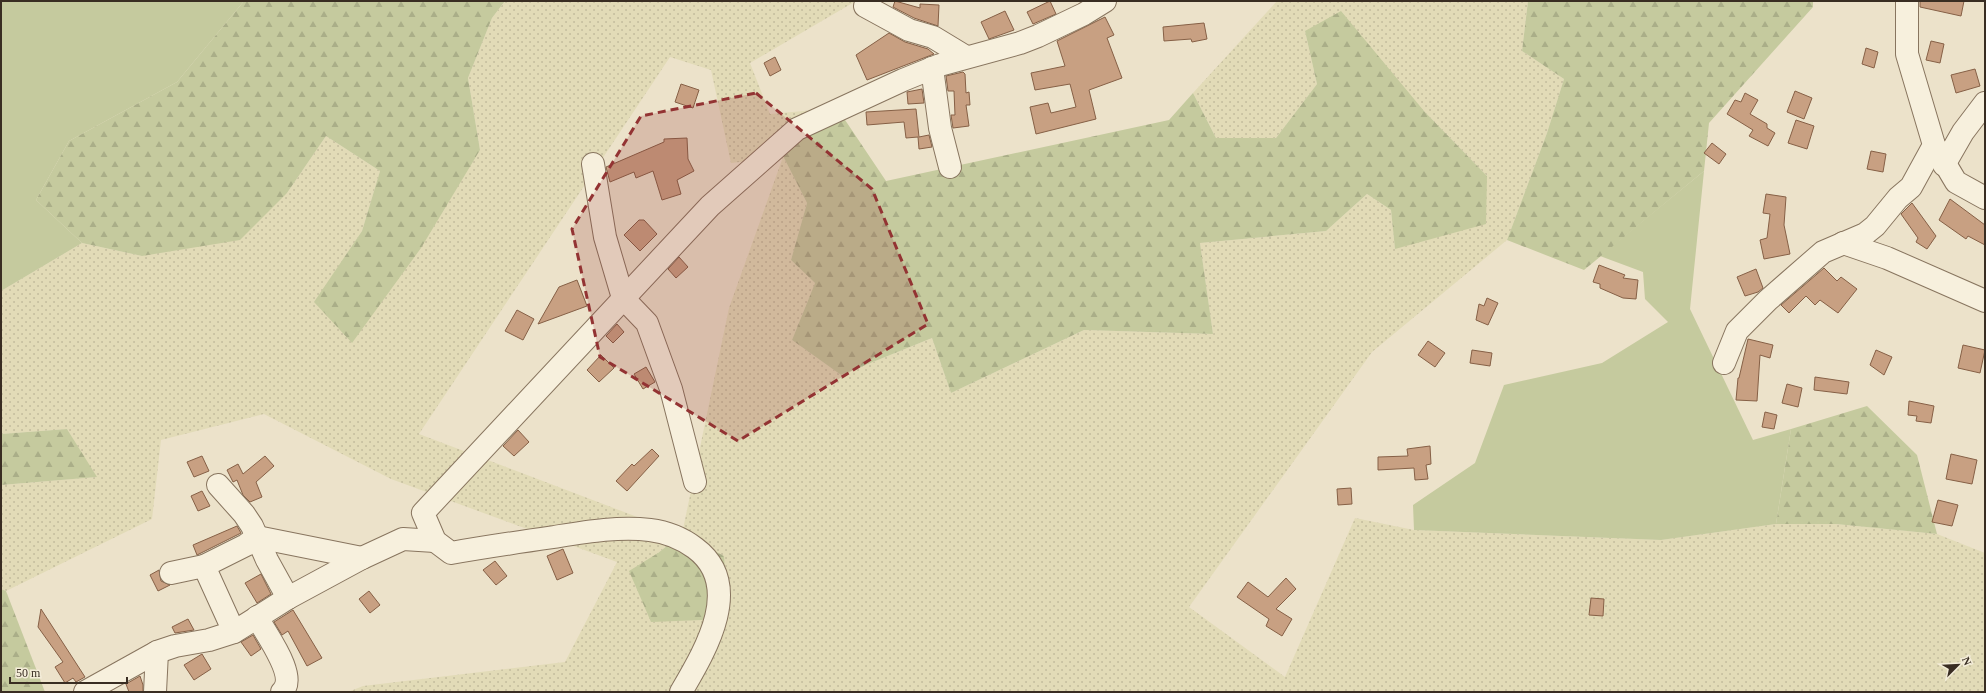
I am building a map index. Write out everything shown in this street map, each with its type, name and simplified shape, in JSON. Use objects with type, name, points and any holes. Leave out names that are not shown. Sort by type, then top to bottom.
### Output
[{"type":"street","points":[[681,692],[704,653],[716,617],[720,590],[715,569],[706,556],[687,542],[651,530],[624,529],[574,534],[451,553],[435,541],[423,513],[710,206],[797,129],[932,68],[966,57],[1020,43],[1038,36],[1084,14],[1105,1]]},
{"type":"street","points":[[1906,1],[1907,54],[1934,145],[1944,166],[1956,182],[1985,198]]},
{"type":"street","points":[[865,6],[909,30],[933,37],[966,57]]},
{"type":"street","points":[[932,68],[940,128],[950,167]]},
{"type":"street","points":[[1944,166],[1963,132],[1985,103]]},
{"type":"street","points":[[1724,363],[1737,331],[1768,300],[1823,252],[1865,234],[1875,226],[1898,198],[1911,187],[1934,145]]},
{"type":"street","points":[[592,164],[605,237],[623,298],[647,323],[671,389],[695,482]]},
{"type":"street","points":[[1843,243],[1887,258],[1985,301]]},
{"type":"street","points":[[218,485],[244,514],[288,598]]},
{"type":"street","points":[[171,572],[204,566],[246,545],[257,537],[362,558]]},
{"type":"street","points":[[85,692],[157,652],[175,646],[209,640],[234,632],[288,598],[362,558],[403,539],[435,541]]},
{"type":"street","points":[[204,566],[234,632]]},
{"type":"street","points":[[257,617],[283,663],[287,678],[285,690],[282,692]]},
{"type":"street","points":[[155,692],[157,652]]},
{"type":"highlighted area","points":[[756,93],[872,189],[928,324],[738,441],[600,357],[572,229],[641,116]]},
{"type":"shaded area","points":[[505,1],[856,1],[750,63],[770,114],[837,108],[783,156],[807,203],[791,260],[815,283],[792,340],[841,375],[932,338],[951,393],[1084,330],[1213,334],[1200,243],[1326,231],[1367,194],[1391,210],[1395,249],[1487,176],[1424,111],[1305,31],[1317,84],[1276,138],[1216,138],[1193,93],[1277,1],[1528,1],[1522,51],[1564,79],[1547,133],[1507,240],[1372,352],[1189,607],[1285,677],[1355,518],[1414,530],[1661,540],[1776,524],[1836,524],[1937,534],[1985,553],[1985,692],[348,692],[363,686],[565,662],[617,562],[391,479],[264,414],[161,440],[152,519],[6,591],[1,589],[1,485],[96,477],[67,429],[1,434],[1,291],[82,243],[142,256],[287,193],[326,136],[380,171],[362,231],[315,302],[480,150],[468,78],[492,18]],"holes":[[[670,57],[711,70],[731,163],[783,157],[729,308],[682,534],[419,434]],[[682,534],[718,627],[702,620],[658,553]]]},
{"type":"green space","points":[[1,1],[244,1],[177,82],[69,141],[36,200],[82,243],[1,291]]},
{"type":"green space","points":[[244,1],[505,1],[492,18],[468,78],[480,150],[421,248],[352,343],[314,302],[362,231],[380,171],[326,136],[287,193],[240,240],[142,256],[82,243],[36,200],[69,141],[177,82]]},
{"type":"green space","points":[[1528,1],[1813,1],[1813,7],[1709,123],[1704,171],[1584,270],[1507,240],[1547,133],[1564,79],[1522,51]]},
{"type":"green space","points":[[1341,11],[1424,111],[1487,176],[1486,224],[1395,249],[1391,210],[1367,194],[1326,231],[1200,243],[1213,334],[1084,330],[951,393],[932,338],[841,375],[792,340],[815,283],[791,260],[807,203],[783,156],[837,108],[886,181],[1169,120],[1193,93],[1216,138],[1276,138],[1317,84],[1305,31]]},
{"type":"green space","points":[[1704,171],[1690,309],[1753,440],[1791,429],[1776,524],[1661,540],[1414,530],[1413,505],[1475,463],[1504,385],[1602,363],[1668,322],[1645,299],[1643,272],[1600,256]]},
{"type":"green space","points":[[1867,406],[1917,455],[1937,534],[1836,524],[1776,524],[1791,429]]},
{"type":"green space","points":[[67,429],[97,477],[1,485],[1,434]]},
{"type":"green space","points":[[682,534],[724,556],[726,586],[719,627],[702,620],[651,622],[629,571],[658,553]]},
{"type":"green space","points":[[1,589],[6,591],[45,692],[1,692]]},
{"type":"building","points":[[895,1],[920,8],[920,4],[939,5],[938,26],[914,18],[893,7]]},
{"type":"building","points":[[1050,1],[1056,14],[1033,24],[1027,12]]},
{"type":"building","points":[[1920,1],[1964,1],[1961,16],[1920,7]]},
{"type":"building","points":[[1005,11],[1014,30],[989,39],[981,22]]},
{"type":"building","points":[[1105,17],[1114,35],[1107,38],[1122,78],[1089,90],[1096,119],[1036,134],[1030,107],[1048,103],[1051,113],[1076,107],[1070,84],[1035,90],[1031,73],[1065,66],[1057,41]]},
{"type":"building","points":[[1204,23],[1207,39],[1192,42],[1191,39],[1164,41],[1163,27]]},
{"type":"building","points":[[889,33],[905,42],[928,49],[934,54],[867,80],[856,55]]},
{"type":"building","points":[[1931,41],[1944,44],[1940,63],[1926,60]]},
{"type":"building","points":[[1866,48],[1878,52],[1874,68],[1862,64]]},
{"type":"building","points":[[775,57],[781,70],[770,76],[764,63]]},
{"type":"building","points":[[1975,69],[1980,86],[1956,93],[1951,75]]},
{"type":"building","points":[[963,72],[965,74],[966,93],[969,92],[970,105],[966,105],[969,126],[953,128],[951,115],[955,115],[954,91],[948,91],[946,76]]},
{"type":"building","points":[[681,84],[699,90],[693,108],[675,102]]},
{"type":"building","points":[[922,89],[924,103],[908,104],[907,92]]},
{"type":"building","points":[[1795,91],[1812,98],[1804,119],[1787,112]]},
{"type":"building","points":[[1745,93],[1758,100],[1750,114],[1767,124],[1767,128],[1775,133],[1768,146],[1749,136],[1753,130],[1727,114],[1735,100],[1741,102]]},
{"type":"building","points":[[916,109],[919,137],[929,135],[932,147],[919,149],[918,137],[906,138],[904,122],[867,125],[866,112]]},
{"type":"building","points":[[1796,120],[1814,126],[1807,149],[1788,143]]},
{"type":"building","points":[[687,138],[688,159],[694,171],[677,180],[681,194],[662,200],[653,171],[636,178],[634,172],[610,182],[606,167],[664,142],[664,139]]},
{"type":"building","points":[[1712,143],[1726,154],[1719,164],[1704,153]]},
{"type":"building","points":[[1871,151],[1886,154],[1883,172],[1867,169]]},
{"type":"building","points":[[1766,194],[1786,197],[1784,225],[1790,254],[1764,259],[1760,240],[1767,238],[1770,214],[1763,213]]},
{"type":"building","points":[[1950,199],[1985,225],[1985,245],[1968,236],[1966,239],[1939,220]]},
{"type":"building","points":[[1912,203],[1936,236],[1927,249],[1916,242],[1918,238],[1901,214]]},
{"type":"building","points":[[639,220],[644,220],[657,234],[640,251],[624,235]]},
{"type":"building","points":[[679,257],[688,267],[676,278],[668,269]]},
{"type":"building","points":[[1599,265],[1625,275],[1623,278],[1638,280],[1636,299],[1623,298],[1600,288],[1600,284],[1593,282]]},
{"type":"building","points":[[1824,268],[1837,281],[1841,277],[1857,289],[1838,313],[1820,300],[1815,305],[1806,296],[1789,313],[1781,305]]},
{"type":"building","points":[[1756,269],[1763,288],[1758,292],[1745,296],[1737,277]]},
{"type":"building","points":[[577,280],[587,306],[538,324],[559,287]]},
{"type":"building","points":[[1487,298],[1498,303],[1488,325],[1476,320],[1479,304],[1484,306]]},
{"type":"building","points":[[517,310],[534,319],[523,340],[505,331]]},
{"type":"building","points":[[617,324],[624,332],[613,343],[606,336]]},
{"type":"building","points":[[1748,339],[1773,345],[1770,358],[1760,355],[1757,401],[1736,400],[1738,378]]},
{"type":"building","points":[[1428,341],[1445,353],[1435,367],[1418,355]]},
{"type":"building","points":[[1963,345],[1985,350],[1980,373],[1958,368]]},
{"type":"building","points":[[1472,350],[1492,353],[1490,366],[1470,363]]},
{"type":"building","points":[[1876,350],[1892,357],[1884,375],[1870,365]]},
{"type":"building","points":[[601,355],[614,368],[599,382],[587,370]]},
{"type":"building","points":[[646,367],[655,382],[643,389],[634,374]]},
{"type":"building","points":[[1815,377],[1849,382],[1847,394],[1814,390]]},
{"type":"building","points":[[1787,384],[1802,388],[1798,407],[1782,403]]},
{"type":"building","points":[[1909,401],[1934,406],[1931,423],[1916,421],[1917,416],[1908,415]]},
{"type":"building","points":[[1765,412],[1777,415],[1774,429],[1762,427]]},
{"type":"building","points":[[518,430],[529,442],[514,456],[503,446]]},
{"type":"building","points":[[1430,446],[1431,464],[1426,465],[1428,479],[1415,480],[1414,468],[1378,470],[1378,457],[1408,456],[1407,449]]},
{"type":"building","points":[[652,449],[659,456],[627,491],[616,481],[632,464],[634,466]]},
{"type":"building","points":[[1951,454],[1977,460],[1972,484],[1946,479]]},
{"type":"building","points":[[202,456],[209,471],[194,477],[187,462]]},
{"type":"building","points":[[265,456],[274,466],[256,482],[262,497],[250,502],[243,495],[237,480],[233,482],[227,470],[238,464],[243,474]]},
{"type":"building","points":[[1351,488],[1352,504],[1338,505],[1337,489]]},
{"type":"building","points":[[202,491],[210,506],[198,511],[191,496]]},
{"type":"building","points":[[1938,500],[1958,505],[1952,526],[1932,522]]},
{"type":"building","points":[[237,526],[241,533],[197,555],[193,545]]},
{"type":"building","points":[[563,549],[573,573],[557,580],[547,556]]},
{"type":"building","points":[[495,561],[507,576],[496,585],[483,570]]},
{"type":"building","points":[[159,570],[161,581],[170,585],[158,591],[150,575]]},
{"type":"building","points":[[261,574],[271,594],[257,603],[245,583]]},
{"type":"building","points":[[1286,578],[1296,589],[1276,609],[1292,619],[1282,636],[1266,626],[1269,619],[1237,597],[1248,582],[1268,597]]},
{"type":"building","points":[[369,591],[380,605],[370,613],[359,599]]},
{"type":"building","points":[[1591,598],[1604,599],[1603,616],[1589,615]]},
{"type":"building","points":[[41,609],[85,677],[76,682],[73,678],[65,683],[55,667],[63,662],[38,627]]},
{"type":"building","points":[[293,610],[322,658],[307,666],[288,631],[282,635],[274,622]]},
{"type":"building","points":[[188,619],[194,630],[175,633],[172,627]]},
{"type":"building","points":[[253,635],[261,649],[251,656],[241,642]]},
{"type":"building","points":[[202,654],[211,669],[194,680],[184,665]]},
{"type":"building","points":[[140,676],[143,685],[143,692],[129,692],[126,684]]}]
